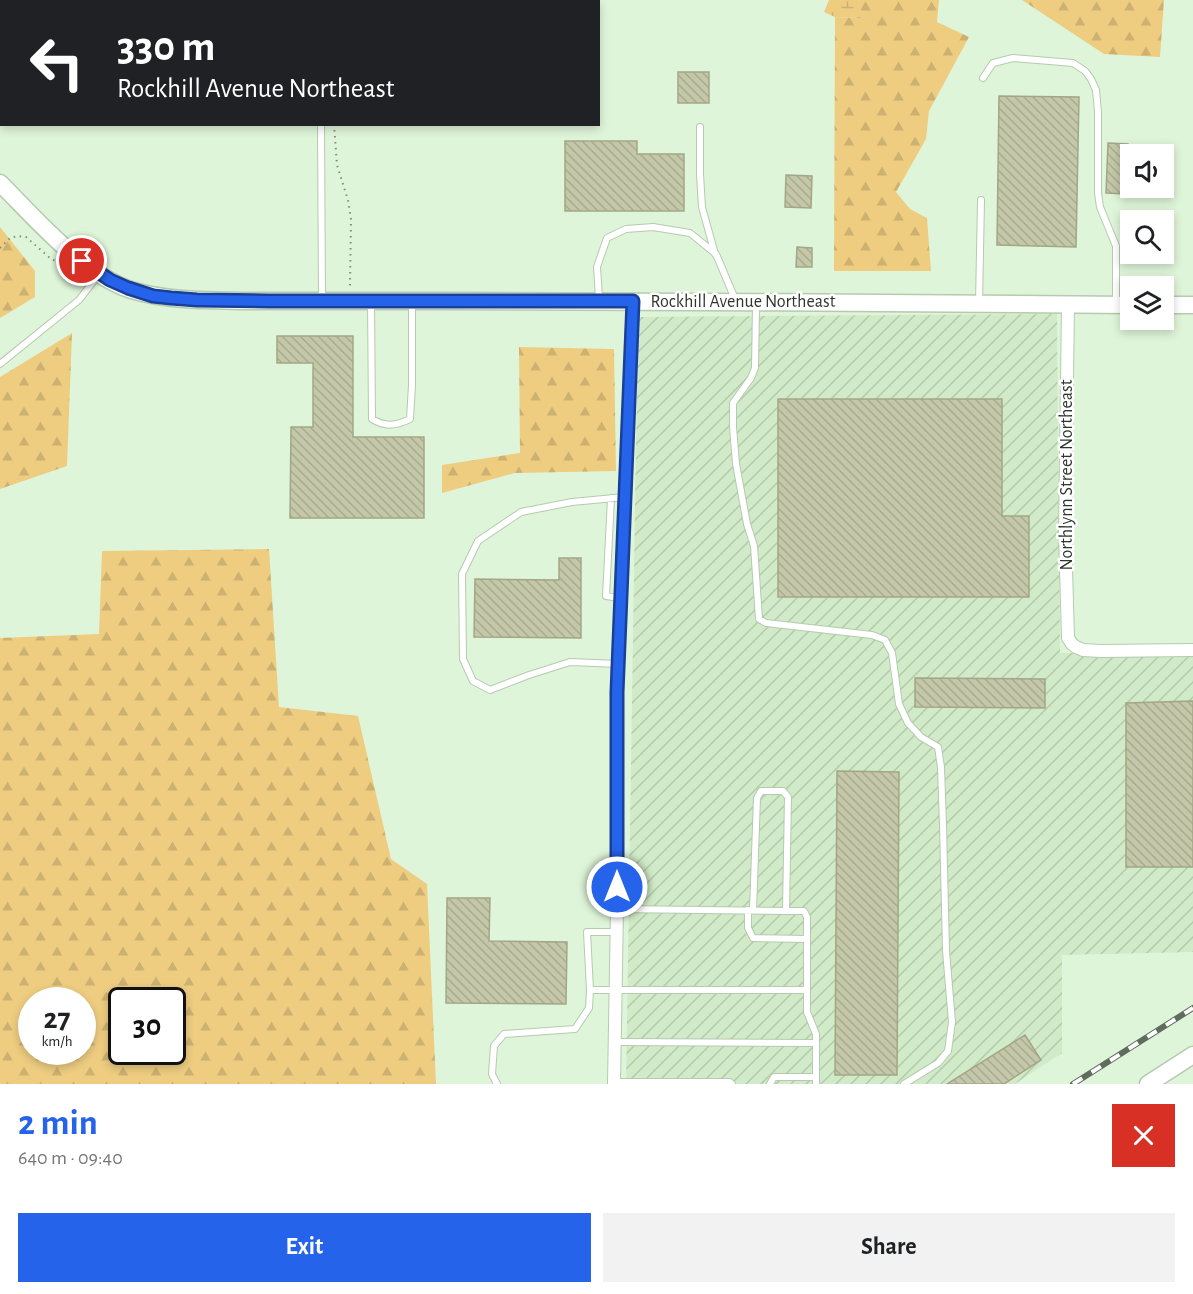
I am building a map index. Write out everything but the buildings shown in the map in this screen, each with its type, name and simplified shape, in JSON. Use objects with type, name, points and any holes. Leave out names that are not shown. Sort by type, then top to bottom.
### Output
[{"type":"street","name":"Rockhill Avenue Northeast","points":[[0,183],[67,248],[99,274],[128,288],[153,296],[171,298],[322,301],[1120,305]]},
{"type":"street","points":[[614,1083],[618,664],[633,301]]},
{"type":"street","name":"Northlynn Street Northeast","points":[[1068,304],[1065,533],[1068,638],[1072,644],[1083,650],[1193,650]]},
{"type":"street","points":[[1174,305],[1193,305]]},
{"type":"street","points":[[1148,1084],[1193,1055]]},
{"type":"lane","points":[[983,78],[993,63],[1013,58],[1073,63],[1085,71],[1091,79],[1096,90],[1097,101],[1100,207],[1116,246],[1120,276]]},
{"type":"lane","points":[[321,126],[322,301]]},
{"type":"lane","points":[[700,127],[702,207],[716,254],[736,302]]},
{"type":"lane","points":[[979,304],[981,200]]},
{"type":"lane","points":[[599,301],[597,267],[607,238],[626,229],[653,227],[690,233],[716,254]]},
{"type":"lane","points":[[0,364],[79,300],[99,274]]},
{"type":"lane","points":[[371,301],[372,419],[381,424],[400,424],[410,419],[412,301]]},
{"type":"lane","points":[[756,302],[755,368],[751,378],[733,403],[733,427],[736,464],[747,524],[754,546],[759,620],[766,623],[872,635],[885,640],[892,653],[899,704],[908,723],[921,737],[938,747],[941,767],[946,951],[952,1022],[948,1051],[938,1063],[904,1084]]},
{"type":"lane","points":[[618,664],[570,662],[490,690],[473,681],[463,659],[462,574],[478,541],[521,512],[572,502],[625,497]]},
{"type":"lane","points":[[611,498],[606,596],[621,598]]},
{"type":"lane","points":[[786,911],[788,797],[783,791],[761,791],[757,798],[748,928],[753,938],[807,939]]},
{"type":"lane","points":[[617,909],[804,911],[807,917],[807,1012],[816,1034],[816,1080],[774,1077],[770,1084]]},
{"type":"lane","points":[[497,1084],[492,1074],[494,1046],[504,1034],[575,1029],[589,1008],[587,932],[616,932]]},
{"type":"lane","points":[[590,990],[807,990]]},
{"type":"lane","points":[[615,1042],[816,1043]]},
{"type":"lane","points":[[614,1083],[730,1082],[732,1084]]},
{"type":"path","points":[[334,126],[337,165],[348,200],[351,219],[350,301]]},
{"type":"path","points":[[0,248],[10,238],[26,237],[51,259],[60,262]]},
{"type":"shaded area","points":[[1057,314],[1060,653],[1193,654],[1193,952],[1062,955],[1062,1053],[1015,1084],[626,1084],[638,317]]},
{"type":"green space","points":[[829,0],[861,0],[861,18],[835,17],[824,12]]},
{"type":"green space","points":[[861,0],[939,0],[937,22],[969,37],[929,111],[926,139],[896,192],[910,209],[927,218],[931,271],[834,271],[835,17],[861,18]]},
{"type":"green space","points":[[1022,0],[1164,0],[1160,57],[1104,54]]},
{"type":"green space","points":[[0,227],[35,271],[35,297],[0,318]]},
{"type":"green space","points":[[72,333],[67,466],[0,489],[0,377]]},
{"type":"green space","points":[[519,347],[614,349],[616,471],[515,473],[442,493],[442,465],[520,453]]},
{"type":"green space","points":[[269,549],[279,707],[358,716],[391,859],[427,884],[436,1084],[0,1084],[0,638],[99,634],[102,551]]},
{"type":"railway","points":[[1073,1084],[1193,1008]]},
{"type":"route","points":[[82,261],[99,274],[128,288],[153,296],[197,300],[633,301],[617,692],[617,887]]}]
